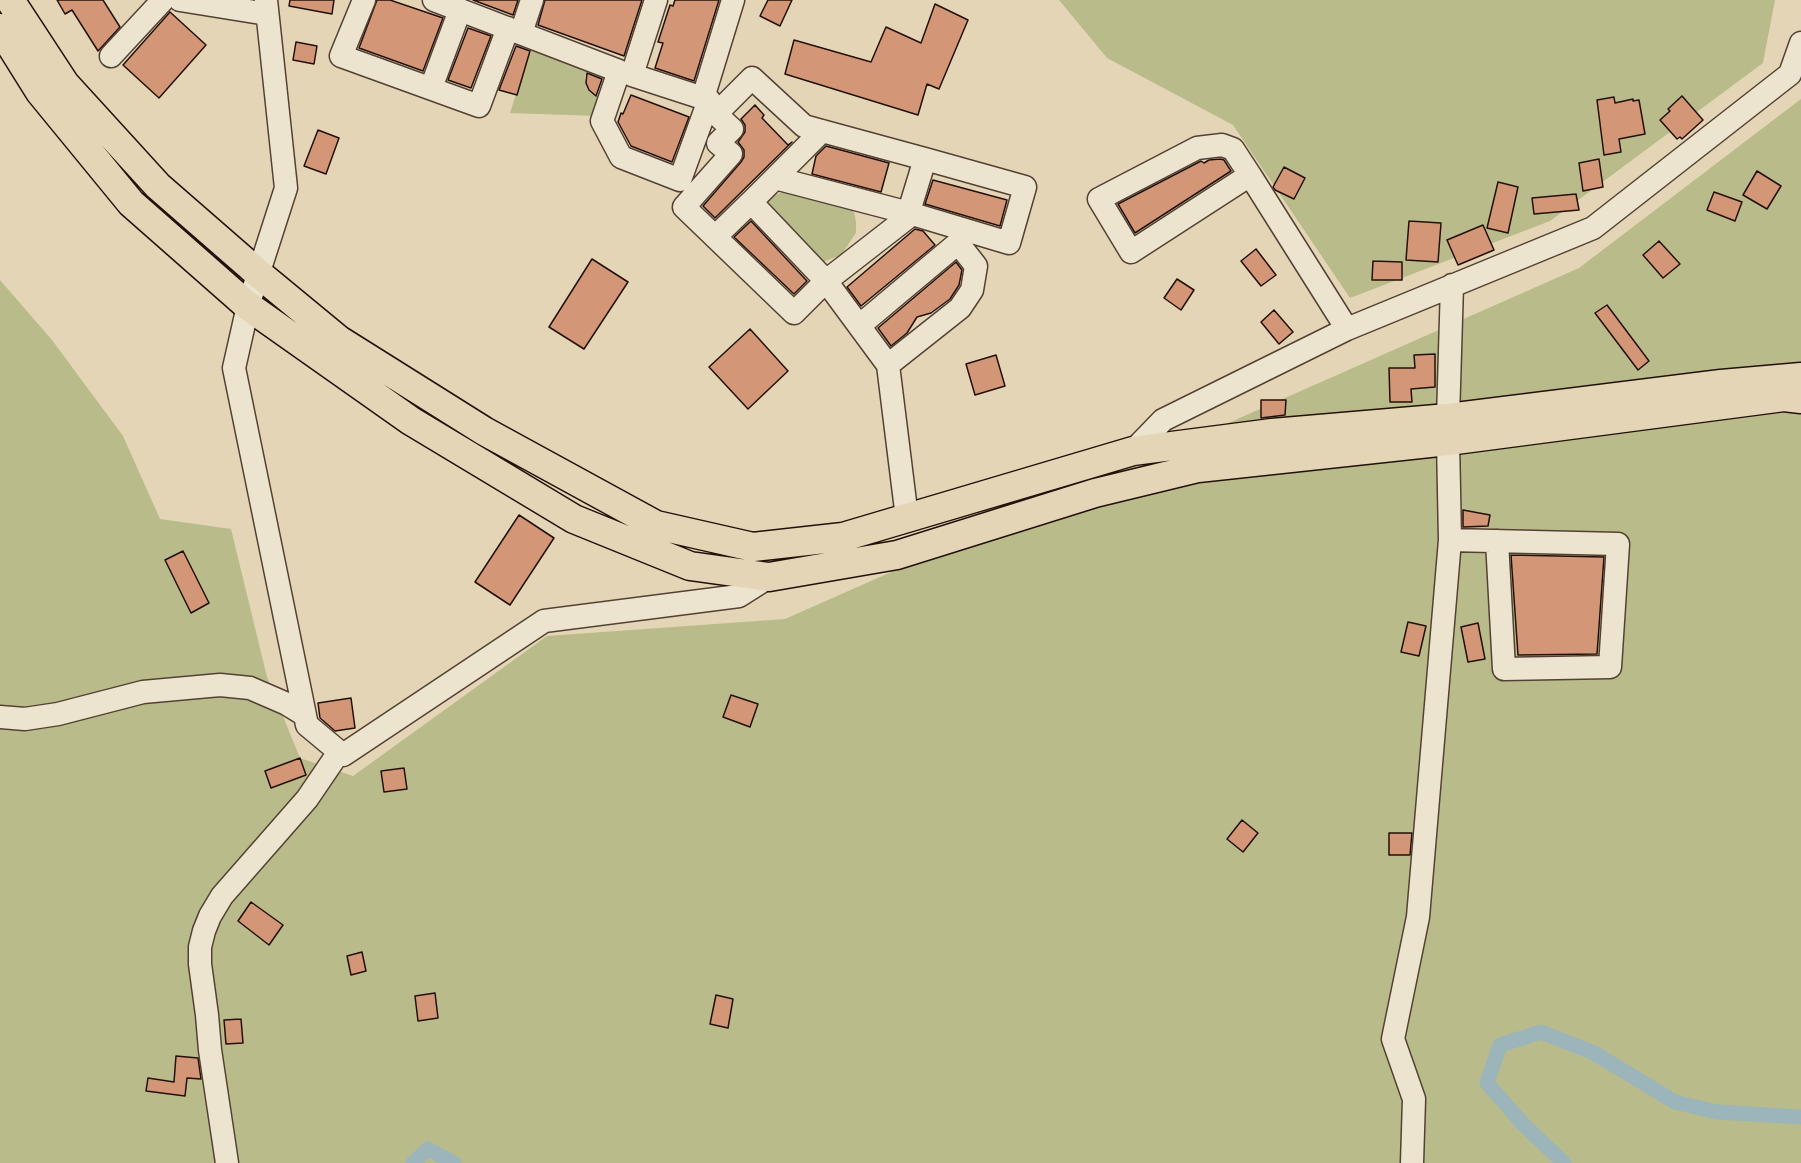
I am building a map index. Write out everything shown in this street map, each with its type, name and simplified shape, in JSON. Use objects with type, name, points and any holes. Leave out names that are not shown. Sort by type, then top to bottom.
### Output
[{"type":"main road","points":[[10,0],[66,84],[158,186],[339,340],[484,431],[656,525],[753,547],[843,537],[1132,451],[1272,433],[1448,429],[1784,398],[1801,399]]},
{"type":"main road","points":[[0,28],[40,92],[131,203],[248,306],[411,422],[574,519],[690,566],[769,577],[897,555],[1095,493],[1198,468],[1721,384],[1801,377]]},
{"type":"street","points":[[111,56],[163,0]]},
{"type":"street","points":[[180,0],[266,7],[286,188],[248,306],[234,368],[307,725],[343,755],[544,621],[739,596],[769,577]]},
{"type":"street","points":[[364,0],[341,56],[479,106],[514,31],[532,0]]},
{"type":"street","points":[[434,0],[464,7],[514,31],[626,73],[709,100],[680,180],[621,157],[602,121],[626,73],[656,0]]},
{"type":"street","points":[[703,98],[733,0]]},
{"type":"street","points":[[431,88],[464,7]]},
{"type":"street","points":[[1132,451],[1163,420],[1347,329],[1593,228],[1796,76],[1801,43]]},
{"type":"street","points":[[775,178],[909,213],[960,236],[1009,243],[1025,187],[925,159],[804,126],[752,78],[716,114],[732,129],[718,143],[731,154],[684,207],[794,313],[826,281],[907,218],[909,213],[925,159]]},
{"type":"street","points":[[715,237],[822,131]]},
{"type":"street","points":[[1250,175],[1131,252],[1099,199],[1197,148],[1222,145],[1233,149],[1250,175],[1347,329]]},
{"type":"street","points":[[751,202],[826,281],[888,365],[907,518]]},
{"type":"street","points":[[859,326],[960,236]]},
{"type":"street","points":[[888,365],[960,308],[972,290],[976,266],[960,236]]},
{"type":"street","points":[[1412,1163],[1414,1099],[1393,1039],[1418,917],[1450,540],[1448,429],[1452,285]]},
{"type":"street","points":[[1450,540],[1497,541],[1618,544],[1610,667],[1504,669],[1497,541]]},
{"type":"street","points":[[0,717],[25,718],[58,714],[143,692],[220,685],[250,688],[287,704],[305,715]]},
{"type":"street","points":[[244,1163],[227,1156],[210,1050],[200,947],[210,916],[222,896],[307,799],[339,752]]},
{"type":"green space","points":[[1059,0],[1775,0],[1763,63],[1550,221],[1350,298],[1233,125],[1107,58]]},
{"type":"green space","points":[[531,47],[587,70],[585,78],[589,90],[602,100],[598,116],[510,113]]},
{"type":"green space","points":[[1801,99],[1801,1163],[0,1163],[0,280],[52,340],[123,436],[160,519],[231,529],[267,677],[300,758],[353,776],[547,636],[785,619],[1579,268]]},
{"type":"green space","points":[[789,189],[851,208],[856,222],[856,233],[841,255],[820,263],[766,202],[771,197]]},
{"type":"building","points":[[57,0],[103,0],[120,27],[98,51],[72,10],[65,14]]},
{"type":"building","points":[[290,0],[334,0],[332,14],[289,6]]},
{"type":"building","points":[[377,0],[390,0],[443,18],[423,71],[359,48]]},
{"type":"building","points":[[473,0],[518,0],[513,15]]},
{"type":"building","points":[[545,0],[642,0],[624,56],[538,25]]},
{"type":"building","points":[[675,0],[719,0],[694,81],[655,68],[663,43],[658,42],[670,5],[673,6]]},
{"type":"building","points":[[768,0],[792,0],[780,26],[760,16]]},
{"type":"building","points":[[935,4],[968,20],[939,89],[927,84],[918,115],[785,74],[794,40],[871,62],[886,27],[921,43]]},
{"type":"building","points":[[170,12],[206,45],[159,98],[123,65]]},
{"type":"building","points":[[468,28],[491,36],[471,88],[448,80]]},
{"type":"building","points":[[296,42],[317,46],[314,64],[293,60]]},
{"type":"building","points":[[516,46],[530,51],[517,95],[499,90]]},
{"type":"building","points":[[587,73],[602,79],[596,96],[589,90],[586,83]]},
{"type":"building","points":[[631,95],[689,117],[672,162],[631,146],[618,122]]},
{"type":"building","points":[[1682,96],[1703,120],[1682,139],[1680,137],[1677,139],[1660,120]]},
{"type":"building","points":[[1614,97],[1615,103],[1639,100],[1645,134],[1619,139],[1621,152],[1604,155],[1597,100]]},
{"type":"building","points":[[755,105],[764,115],[762,118],[788,145],[792,142],[715,218],[703,206],[744,157],[744,150],[738,142],[745,132],[745,125],[741,119]]},
{"type":"building","points":[[318,130],[339,138],[326,174],[304,166]]},
{"type":"building","points":[[826,146],[889,163],[881,192],[812,174],[816,156]]},
{"type":"building","points":[[1599,159],[1603,187],[1583,191],[1579,163]]},
{"type":"building","points":[[1224,160],[1231,171],[1135,233],[1118,204],[1201,161],[1204,163]]},
{"type":"building","points":[[1284,167],[1305,178],[1294,199],[1273,187]]},
{"type":"building","points":[[1757,171],[1781,186],[1767,209],[1743,195]]},
{"type":"building","points":[[933,180],[1007,200],[1000,226],[925,204]]},
{"type":"building","points":[[1498,182],[1518,187],[1508,233],[1487,228]]},
{"type":"building","points":[[1714,192],[1742,202],[1735,221],[1707,210]]},
{"type":"building","points":[[1576,194],[1579,210],[1534,214],[1532,198]]},
{"type":"building","points":[[751,221],[807,281],[794,294],[734,237]]},
{"type":"building","points":[[1409,221],[1441,223],[1438,262],[1406,260]]},
{"type":"building","points":[[1483,225],[1494,250],[1458,265],[1447,240]]},
{"type":"building","points":[[915,229],[923,231],[935,245],[861,306],[847,287]]},
{"type":"building","points":[[1659,241],[1680,264],[1663,278],[1643,255]]},
{"type":"building","points":[[1256,249],[1276,275],[1261,286],[1241,261]]},
{"type":"building","points":[[592,259],[628,282],[584,349],[549,327]]},
{"type":"building","points":[[1373,261],[1402,262],[1402,280],[1372,280]]},
{"type":"building","points":[[956,262],[962,270],[959,285],[950,299],[931,313],[917,317],[907,333],[891,346],[878,328]]},
{"type":"building","points":[[1177,279],[1194,290],[1181,310],[1164,298]]},
{"type":"building","points":[[1607,305],[1649,361],[1638,370],[1595,313]]},
{"type":"building","points":[[1274,310],[1293,332],[1279,344],[1261,322]]},
{"type":"building","points":[[750,329],[788,371],[748,409],[709,367]]},
{"type":"building","points":[[1435,354],[1435,387],[1411,389],[1412,402],[1390,402],[1389,368],[1415,368],[1414,355]]},
{"type":"building","points":[[996,355],[1005,386],[975,395],[966,364]]},
{"type":"building","points":[[1261,400],[1286,400],[1285,415],[1261,418]]},
{"type":"building","points":[[1463,510],[1490,515],[1488,526],[1463,527]]},
{"type":"building","points":[[519,515],[554,538],[510,605],[475,582]]},
{"type":"building","points":[[183,551],[209,603],[191,613],[165,560]]},
{"type":"building","points":[[1511,555],[1604,557],[1597,654],[1518,655]]},
{"type":"building","points":[[1408,622],[1426,626],[1419,656],[1401,652]]},
{"type":"building","points":[[1478,623],[1485,659],[1468,662],[1461,627]]},
{"type":"building","points":[[731,695],[758,704],[750,727],[723,717]]},
{"type":"building","points":[[351,698],[355,728],[335,731],[320,718],[318,703]]},
{"type":"building","points":[[300,758],[306,775],[271,788],[265,771]]},
{"type":"building","points":[[404,768],[407,789],[384,792],[381,771]]},
{"type":"building","points":[[1242,820],[1258,833],[1243,852],[1227,839]]},
{"type":"building","points":[[1389,833],[1412,833],[1410,855],[1389,855]]},
{"type":"building","points":[[251,902],[283,925],[269,945],[238,921]]},
{"type":"building","points":[[362,952],[366,971],[351,975],[347,956]]},
{"type":"building","points":[[435,993],[438,1018],[418,1021],[415,996]]},
{"type":"building","points":[[716,995],[733,999],[728,1028],[710,1024]]},
{"type":"building","points":[[241,1019],[243,1043],[226,1044],[224,1020]]},
{"type":"building","points":[[176,1056],[198,1058],[201,1079],[187,1078],[185,1096],[146,1091],[148,1078],[174,1082]]},
{"type":"waterway","points":[[1564,1163],[1524,1125],[1487,1083],[1500,1045],[1541,1032],[1594,1053],[1675,1102],[1717,1112],[1801,1117]]},
{"type":"waterway","points":[[413,1163],[428,1149],[454,1163]]}]
